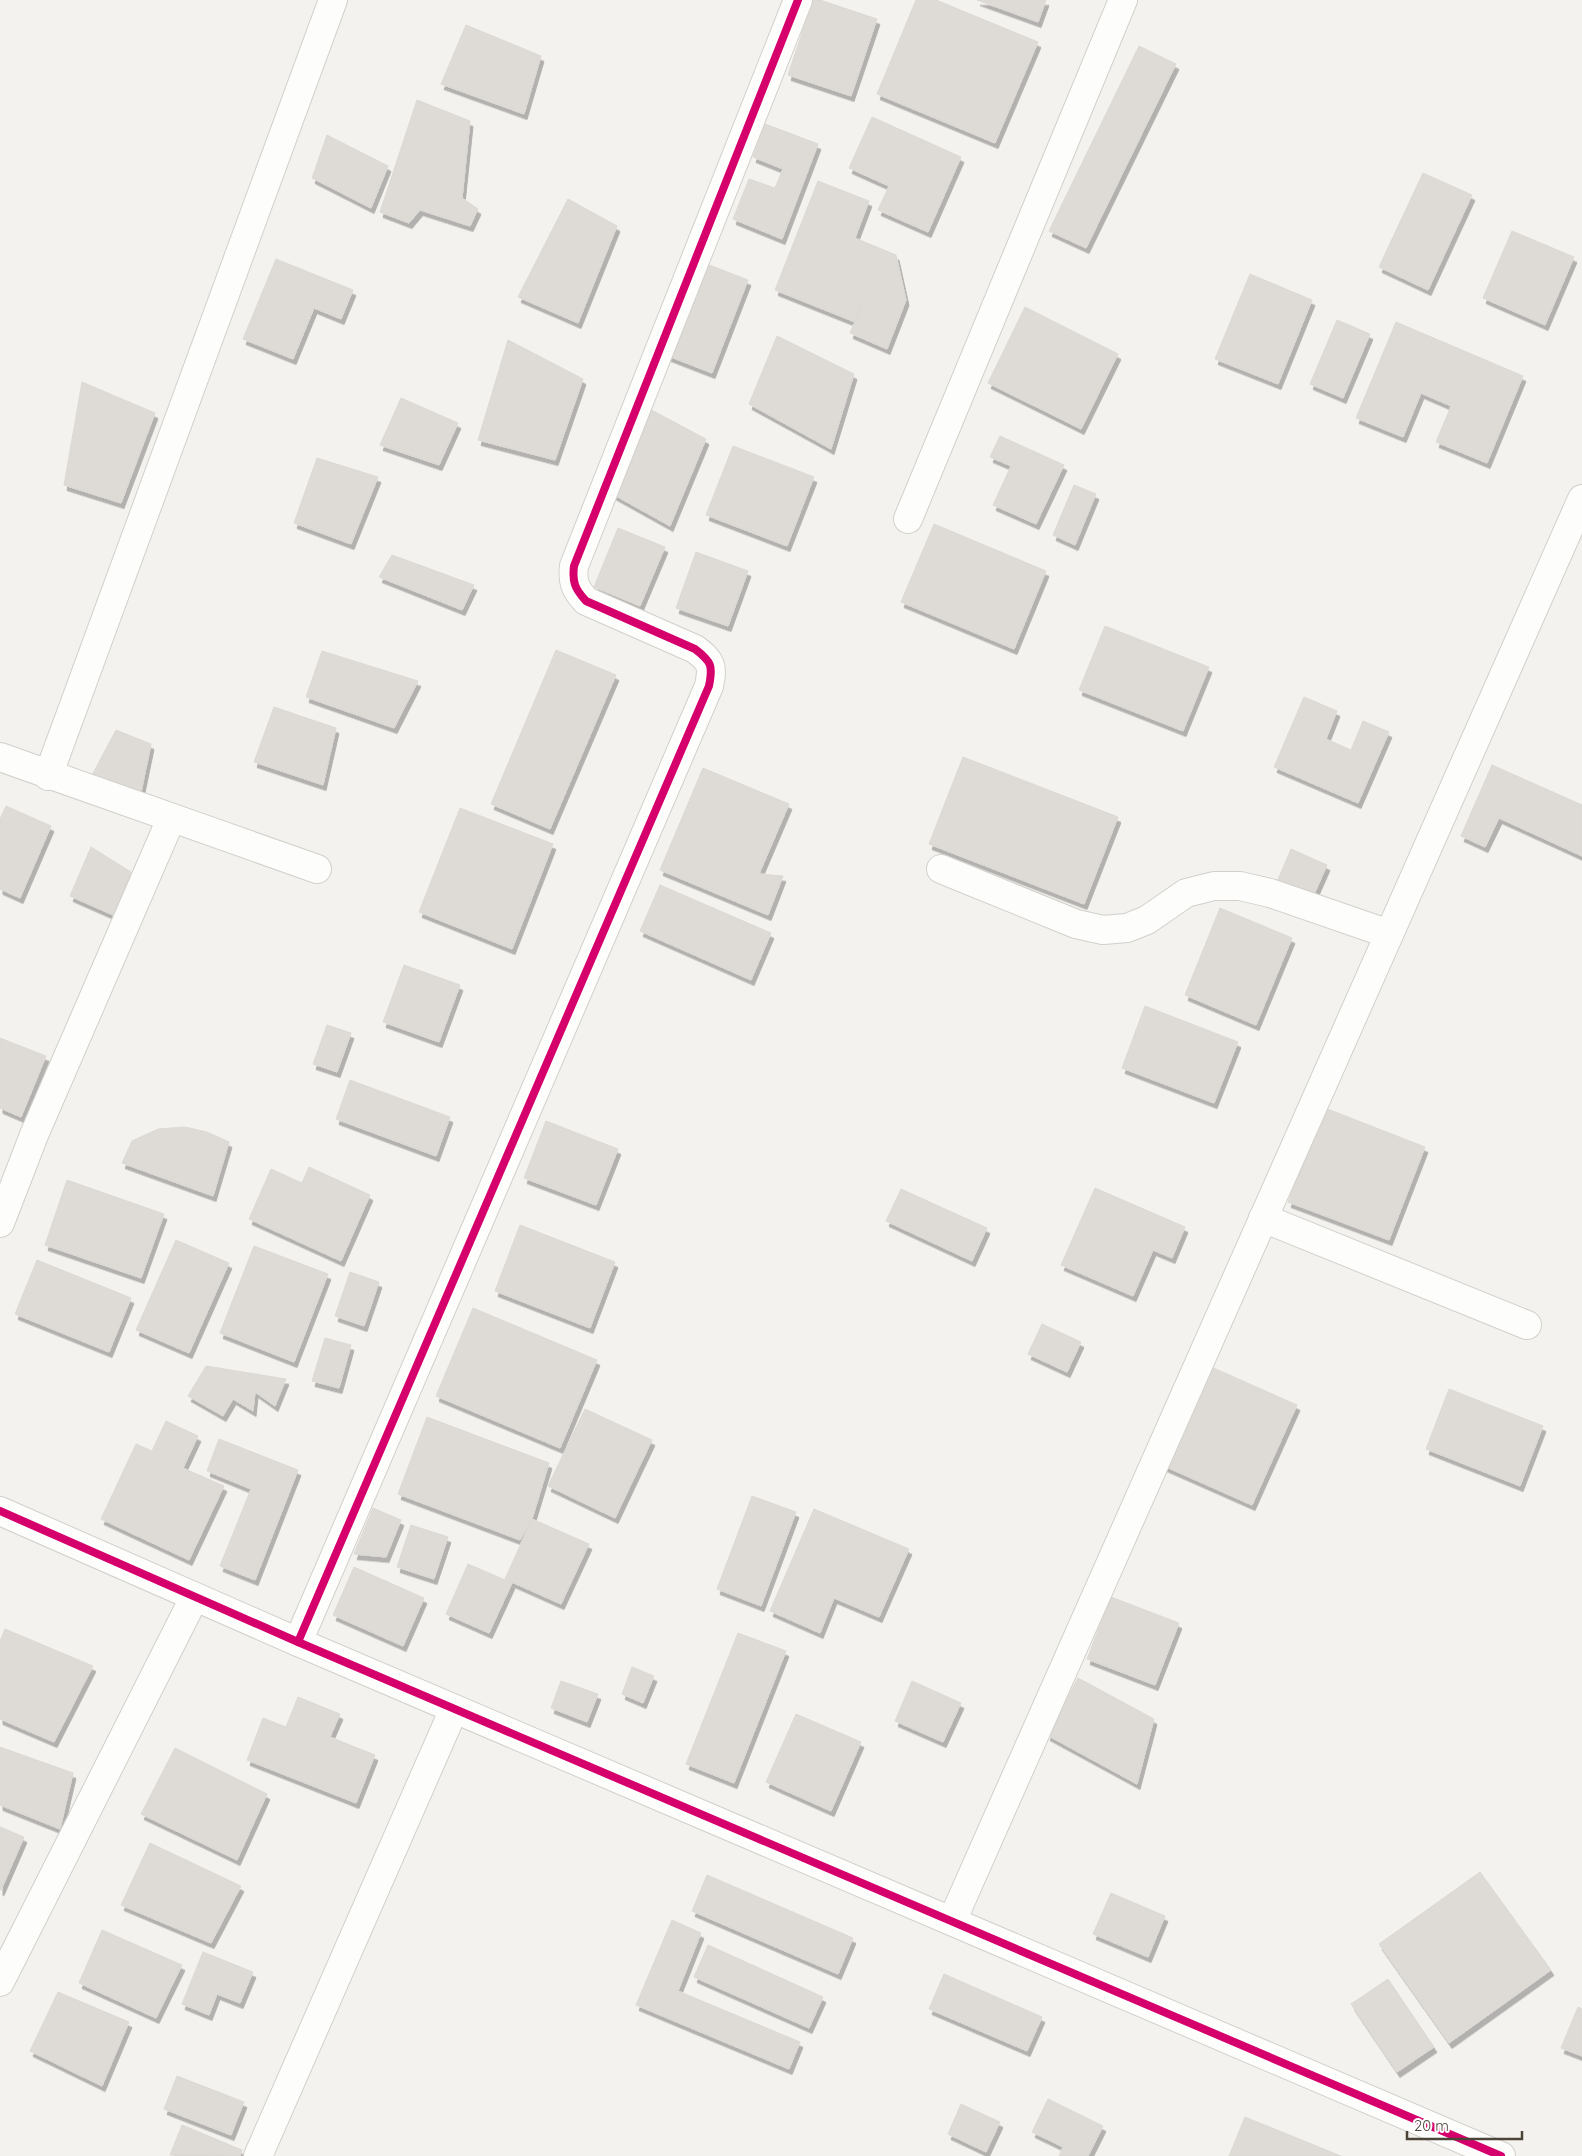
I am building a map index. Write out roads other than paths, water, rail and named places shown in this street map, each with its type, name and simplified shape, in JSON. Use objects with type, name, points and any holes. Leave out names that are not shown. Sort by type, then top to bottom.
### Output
[{"type":"street","points":[[48,776],[333,0]]},
{"type":"street","points":[[298,1642],[709,686],[712,670],[707,658],[695,650],[586,601],[577,591],[572,580],[574,566],[798,0]]},
{"type":"street","points":[[908,519],[1123,0]]},
{"type":"street","points":[[952,1920],[1582,499]]},
{"type":"street","points":[[0,757],[48,776],[317,869]]},
{"type":"street","points":[[0,1223],[34,1135],[171,818]]},
{"type":"street","points":[[941,869],[1076,924],[1103,930],[1127,928],[1147,920],[1186,894],[1214,886],[1240,886],[1270,893],[1389,934]]},
{"type":"street","points":[[1263,1218],[1527,1325]]},
{"type":"street","points":[[0,1511],[194,1598],[1501,2156]]},
{"type":"street","points":[[0,1982],[194,1598]]},
{"type":"street","points":[[258,2156],[454,1709]]}]
